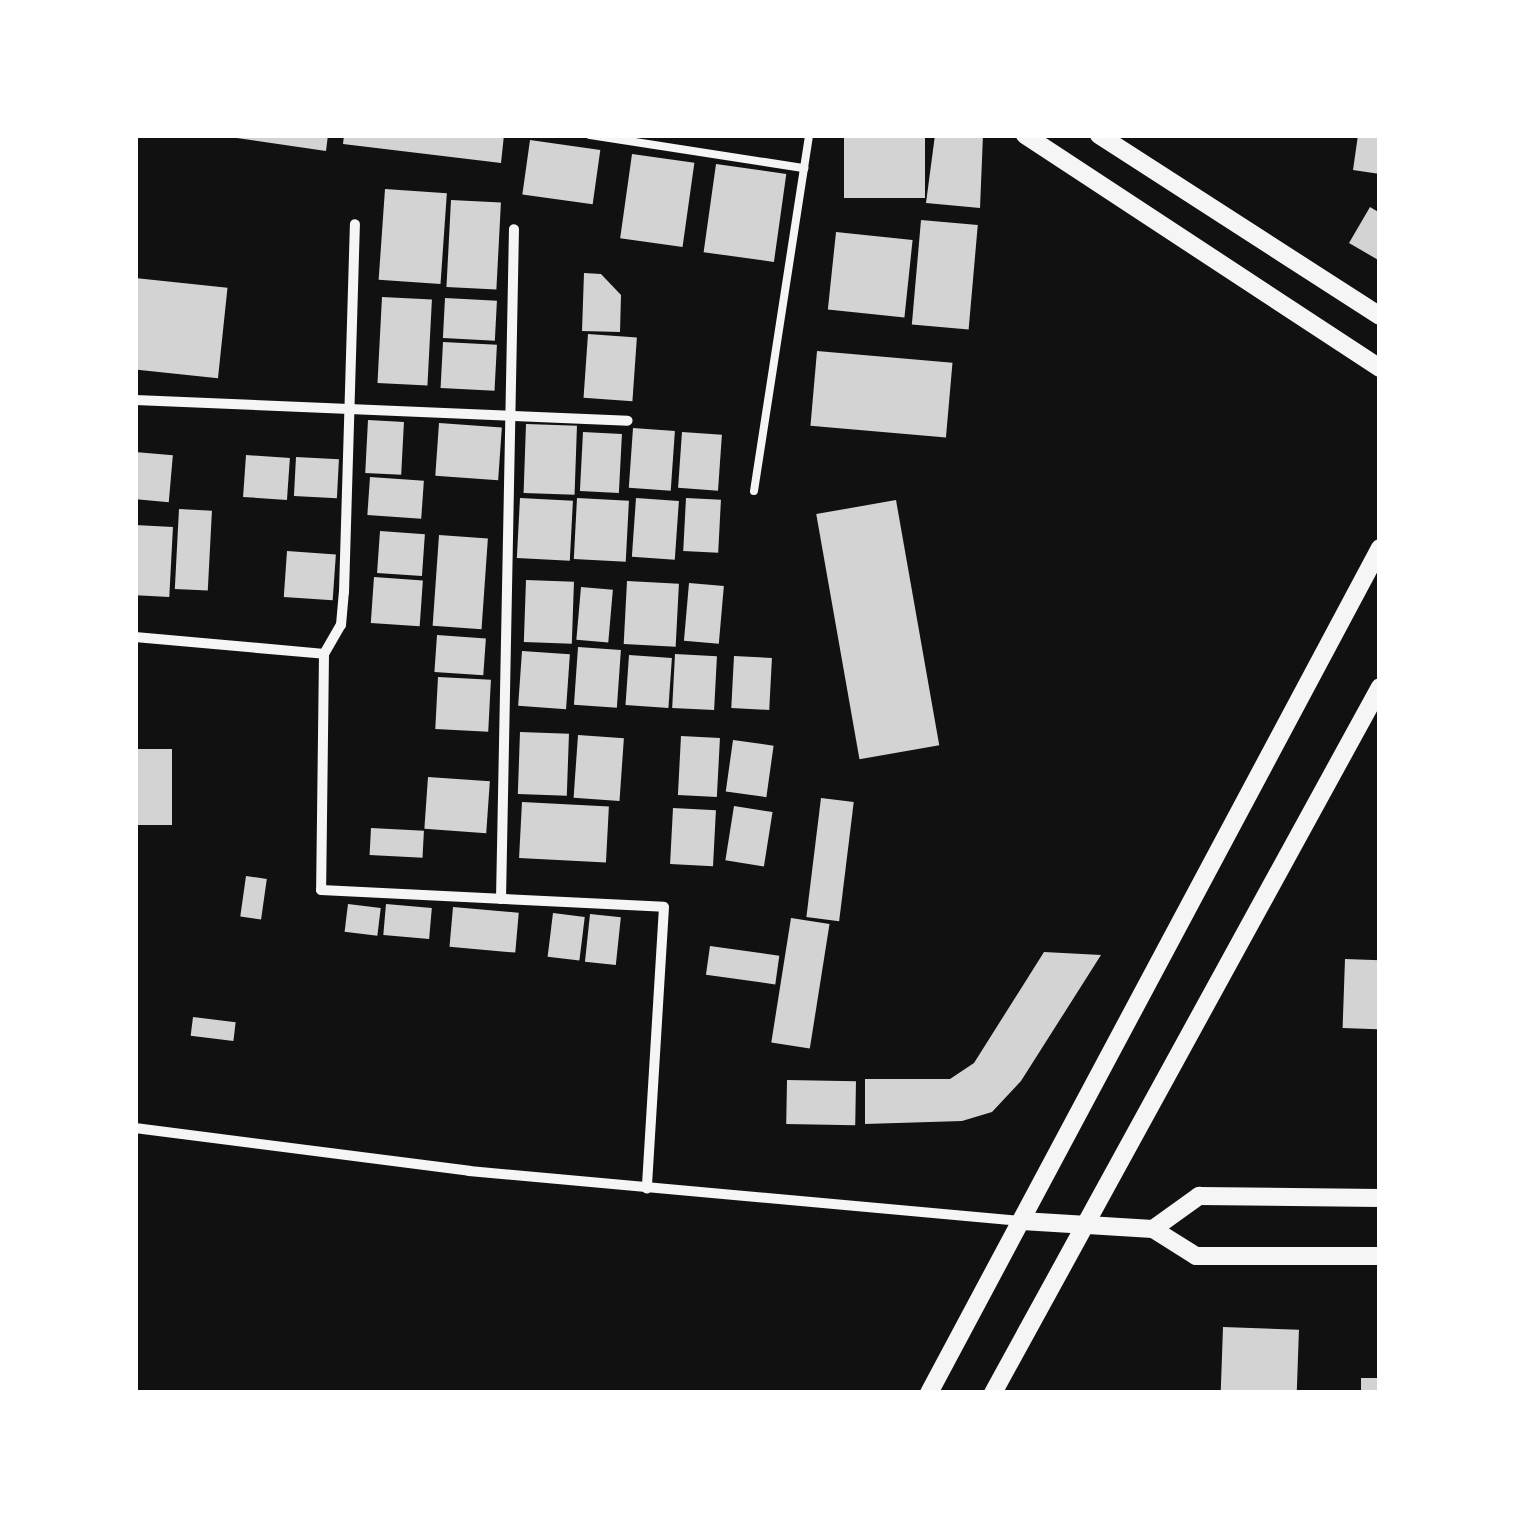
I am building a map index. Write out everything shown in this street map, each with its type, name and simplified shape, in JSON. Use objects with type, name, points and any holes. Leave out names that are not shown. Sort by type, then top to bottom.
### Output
[{"type":"street","points":[[1025,135],[1380,368]]},
{"type":"street","points":[[1099,135],[1380,316]]},
{"type":"street","points":[[356,224],[353,411],[341,625],[324,654],[321,890],[664,907],[647,1188]]},
{"type":"street","points":[[501,899],[506,416],[514,229]]},
{"type":"street","points":[[135,400],[628,421]]},
{"type":"street","points":[[929,1393],[1380,548]]},
{"type":"street","points":[[135,637],[324,654]]},
{"type":"street","points":[[993,1393],[1380,687]]},
{"type":"street","points":[[135,1128],[647,1188],[1022,1221],[1088,1221],[1153,1229],[1196,1256],[1380,1256]]},
{"type":"street","points":[[1153,1229],[1199,1196],[1380,1198]]},
{"type":"lane","points":[[590,135],[804,168]]},
{"type":"lane","points":[[754,490],[808,135]]},
{"type":"building","points":[[216,135],[328,135],[326,151]]},
{"type":"building","points":[[344,135],[504,135],[501,163],[343,144]]},
{"type":"building","points":[[844,135],[925,135],[925,198],[844,198]]},
{"type":"building","points":[[935,135],[983,135],[980,208],[926,203]]},
{"type":"building","points":[[1358,135],[1380,135],[1380,174],[1353,170]]},
{"type":"building","points":[[530,140],[600,150],[593,204],[522,194]]},
{"type":"building","points":[[632,154],[694,163],[683,247],[620,238]]},
{"type":"building","points":[[716,164],[786,174],[774,262],[704,252]]},
{"type":"building","points":[[385,189],[447,193],[441,284],[379,280]]},
{"type":"building","points":[[451,200],[501,203],[496,289],[446,287]]},
{"type":"building","points":[[1370,207],[1380,213],[1380,261],[1349,243]]},
{"type":"building","points":[[921,220],[978,225],[969,330],[912,325]]},
{"type":"building","points":[[836,232],[913,240],[904,318],[828,310]]},
{"type":"building","points":[[584,273],[601,274],[621,295],[620,332],[582,331]]},
{"type":"building","points":[[135,278],[227,288],[218,378],[135,370]]},
{"type":"building","points":[[382,297],[432,300],[427,385],[377,383]]},
{"type":"building","points":[[445,298],[497,301],[495,341],[443,338]]},
{"type":"building","points":[[588,334],[637,337],[632,401],[584,398]]},
{"type":"building","points":[[443,342],[497,345],[495,391],[441,388]]},
{"type":"building","points":[[817,351],[952,363],[946,438],[810,426]]},
{"type":"building","points":[[368,420],[404,422],[401,475],[365,473]]},
{"type":"building","points":[[439,423],[502,427],[498,480],[435,476]]},
{"type":"building","points":[[526,424],[577,426],[575,495],[524,493]]},
{"type":"building","points":[[633,428],[675,431],[671,491],[629,488]]},
{"type":"building","points":[[583,432],[622,434],[619,493],[580,491]]},
{"type":"building","points":[[682,432],[722,435],[718,491],[678,488]]},
{"type":"building","points":[[135,452],[173,455],[169,502],[135,499]]},
{"type":"building","points":[[246,455],[290,458],[287,500],[243,497]]},
{"type":"building","points":[[296,457],[339,459],[337,498],[294,496]]},
{"type":"building","points":[[370,477],[424,481],[421,519],[367,515]]},
{"type":"building","points":[[520,498],[573,501],[570,561],[517,558]]},
{"type":"building","points":[[577,498],[629,501],[626,562],[574,559]]},
{"type":"building","points":[[636,498],[679,501],[675,560],[632,557]]},
{"type":"building","points":[[686,498],[721,500],[718,553],[683,551]]},
{"type":"building","points":[[896,500],[939,745],[859,759],[816,514]]},
{"type":"building","points":[[179,509],[212,511],[208,591],[175,589]]},
{"type":"building","points":[[135,525],[173,527],[169,597],[135,595]]},
{"type":"building","points":[[380,531],[425,534],[422,576],[377,573]]},
{"type":"building","points":[[439,535],[488,538],[482,629],[433,626]]},
{"type":"building","points":[[287,551],[336,554],[333,600],[284,597]]},
{"type":"building","points":[[374,577],[423,580],[420,626],[371,623]]},
{"type":"building","points":[[526,580],[574,582],[572,644],[524,642]]},
{"type":"building","points":[[627,581],[679,584],[676,647],[624,644]]},
{"type":"building","points":[[689,583],[724,586],[719,644],[684,641]]},
{"type":"building","points":[[581,587],[613,590],[608,643],[576,640]]},
{"type":"building","points":[[437,635],[486,638],[483,675],[434,672]]},
{"type":"building","points":[[578,647],[621,650],[617,708],[574,705]]},
{"type":"building","points":[[522,651],[570,654],[566,709],[518,706]]},
{"type":"building","points":[[675,654],[717,656],[714,710],[672,708]]},
{"type":"building","points":[[629,655],[672,658],[668,708],[626,705]]},
{"type":"building","points":[[734,656],[772,658],[769,710],[731,708]]},
{"type":"building","points":[[438,677],[491,680],[488,732],[435,729]]},
{"type":"building","points":[[520,732],[569,734],[567,796],[518,794]]},
{"type":"building","points":[[578,735],[624,738],[619,801],[574,798]]},
{"type":"building","points":[[681,736],[720,738],[717,797],[678,795]]},
{"type":"building","points":[[733,740],[774,746],[766,797],[726,791]]},
{"type":"building","points":[[135,749],[172,749],[172,825],[135,825]]},
{"type":"building","points":[[428,777],[490,781],[486,833],[424,829]]},
{"type":"building","points":[[821,798],[854,802],[839,921],[806,917]]},
{"type":"building","points":[[522,802],[609,807],[606,862],[519,858]]},
{"type":"building","points":[[734,806],[773,812],[764,866],[725,860]]},
{"type":"building","points":[[673,808],[716,810],[713,866],[670,864]]},
{"type":"building","points":[[371,828],[424,831],[423,858],[370,855]]},
{"type":"building","points":[[246,876],[267,879],[261,920],[240,917]]},
{"type":"building","points":[[348,904],[381,908],[377,936],[345,932]]},
{"type":"building","points":[[386,904],[432,908],[429,939],[383,935]]},
{"type":"building","points":[[453,907],[519,913],[515,953],[450,947]]},
{"type":"building","points":[[553,913],[585,917],[579,961],[548,957]]},
{"type":"building","points":[[590,914],[621,917],[616,965],[585,962]]},
{"type":"building","points":[[791,918],[830,924],[810,1049],[771,1042]]},
{"type":"building","points":[[710,946],[779,956],[775,984],[706,975]]},
{"type":"building","points":[[1044,952],[1101,955],[1021,1081],[992,1112],[962,1121],[865,1124],[865,1079],[950,1079],[974,1063]]},
{"type":"building","points":[[1345,959],[1380,960],[1378,1029],[1343,1028]]},
{"type":"building","points":[[193,1017],[236,1022],[233,1041],[191,1036]]},
{"type":"building","points":[[787,1080],[856,1081],[855,1125],[786,1124]]},
{"type":"building","points":[[1223,1327],[1299,1330],[1297,1393],[1221,1393]]},
{"type":"building","points":[[1361,1378],[1380,1378],[1380,1393],[1361,1393]]}]
